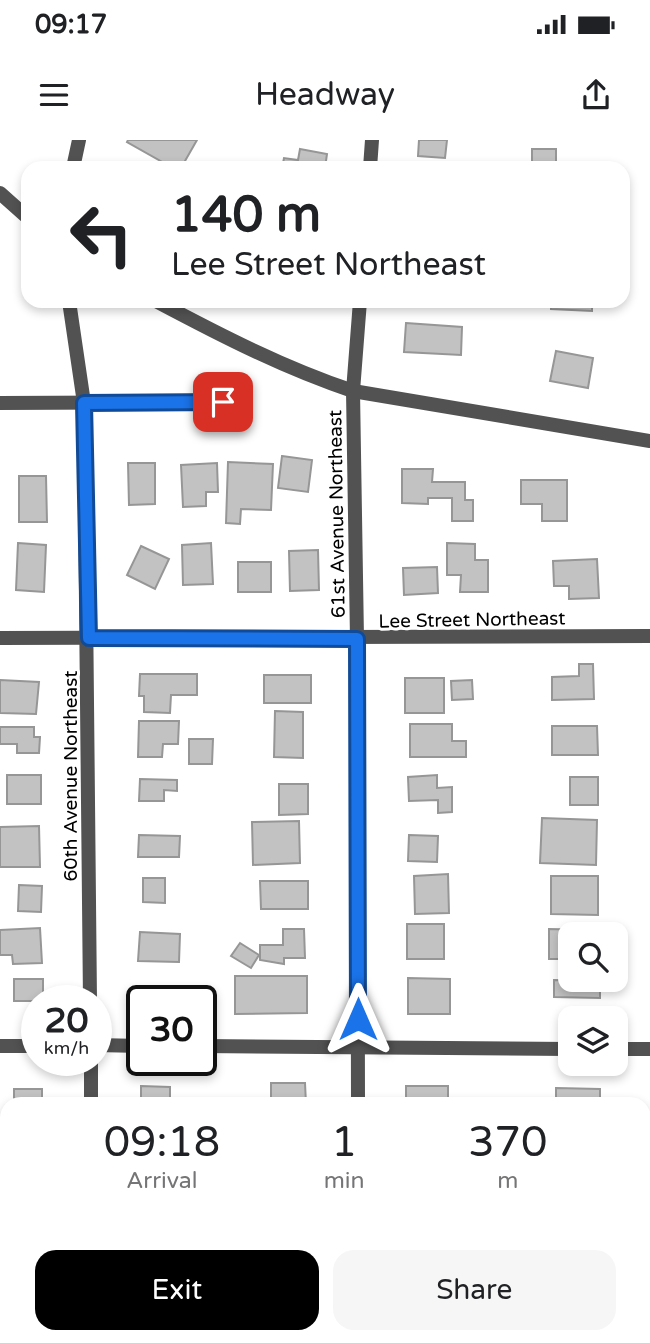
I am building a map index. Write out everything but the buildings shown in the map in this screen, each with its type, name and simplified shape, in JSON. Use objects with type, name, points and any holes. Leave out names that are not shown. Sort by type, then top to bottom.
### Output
[{"type":"street","points":[[74,161],[79,140]]},
{"type":"street","points":[[370,161],[372,140]]},
{"type":"street","points":[[0,193],[21,212]]},
{"type":"street","name":"60th Avenue Northeast","points":[[70,308],[84,403],[89,638],[90,985]]},
{"type":"street","points":[[169,308],[223,337],[319,380],[353,391],[650,440]]},
{"type":"street","name":"61st Avenue Northeast","points":[[358,1097],[357,639],[353,391],[359,308]]},
{"type":"street","points":[[0,403],[223,402]]},
{"type":"street","name":"Lee Street Northeast","points":[[0,639],[650,636]]},
{"type":"street","points":[[0,1046],[21,1046]]},
{"type":"street","points":[[217,1046],[558,1049]]},
{"type":"street","points":[[628,1049],[650,1049]]},
{"type":"street","points":[[90,1076],[91,1097]]},
{"type":"route","points":[[223,402],[84,403],[89,638],[357,639],[358,1019]]}]
